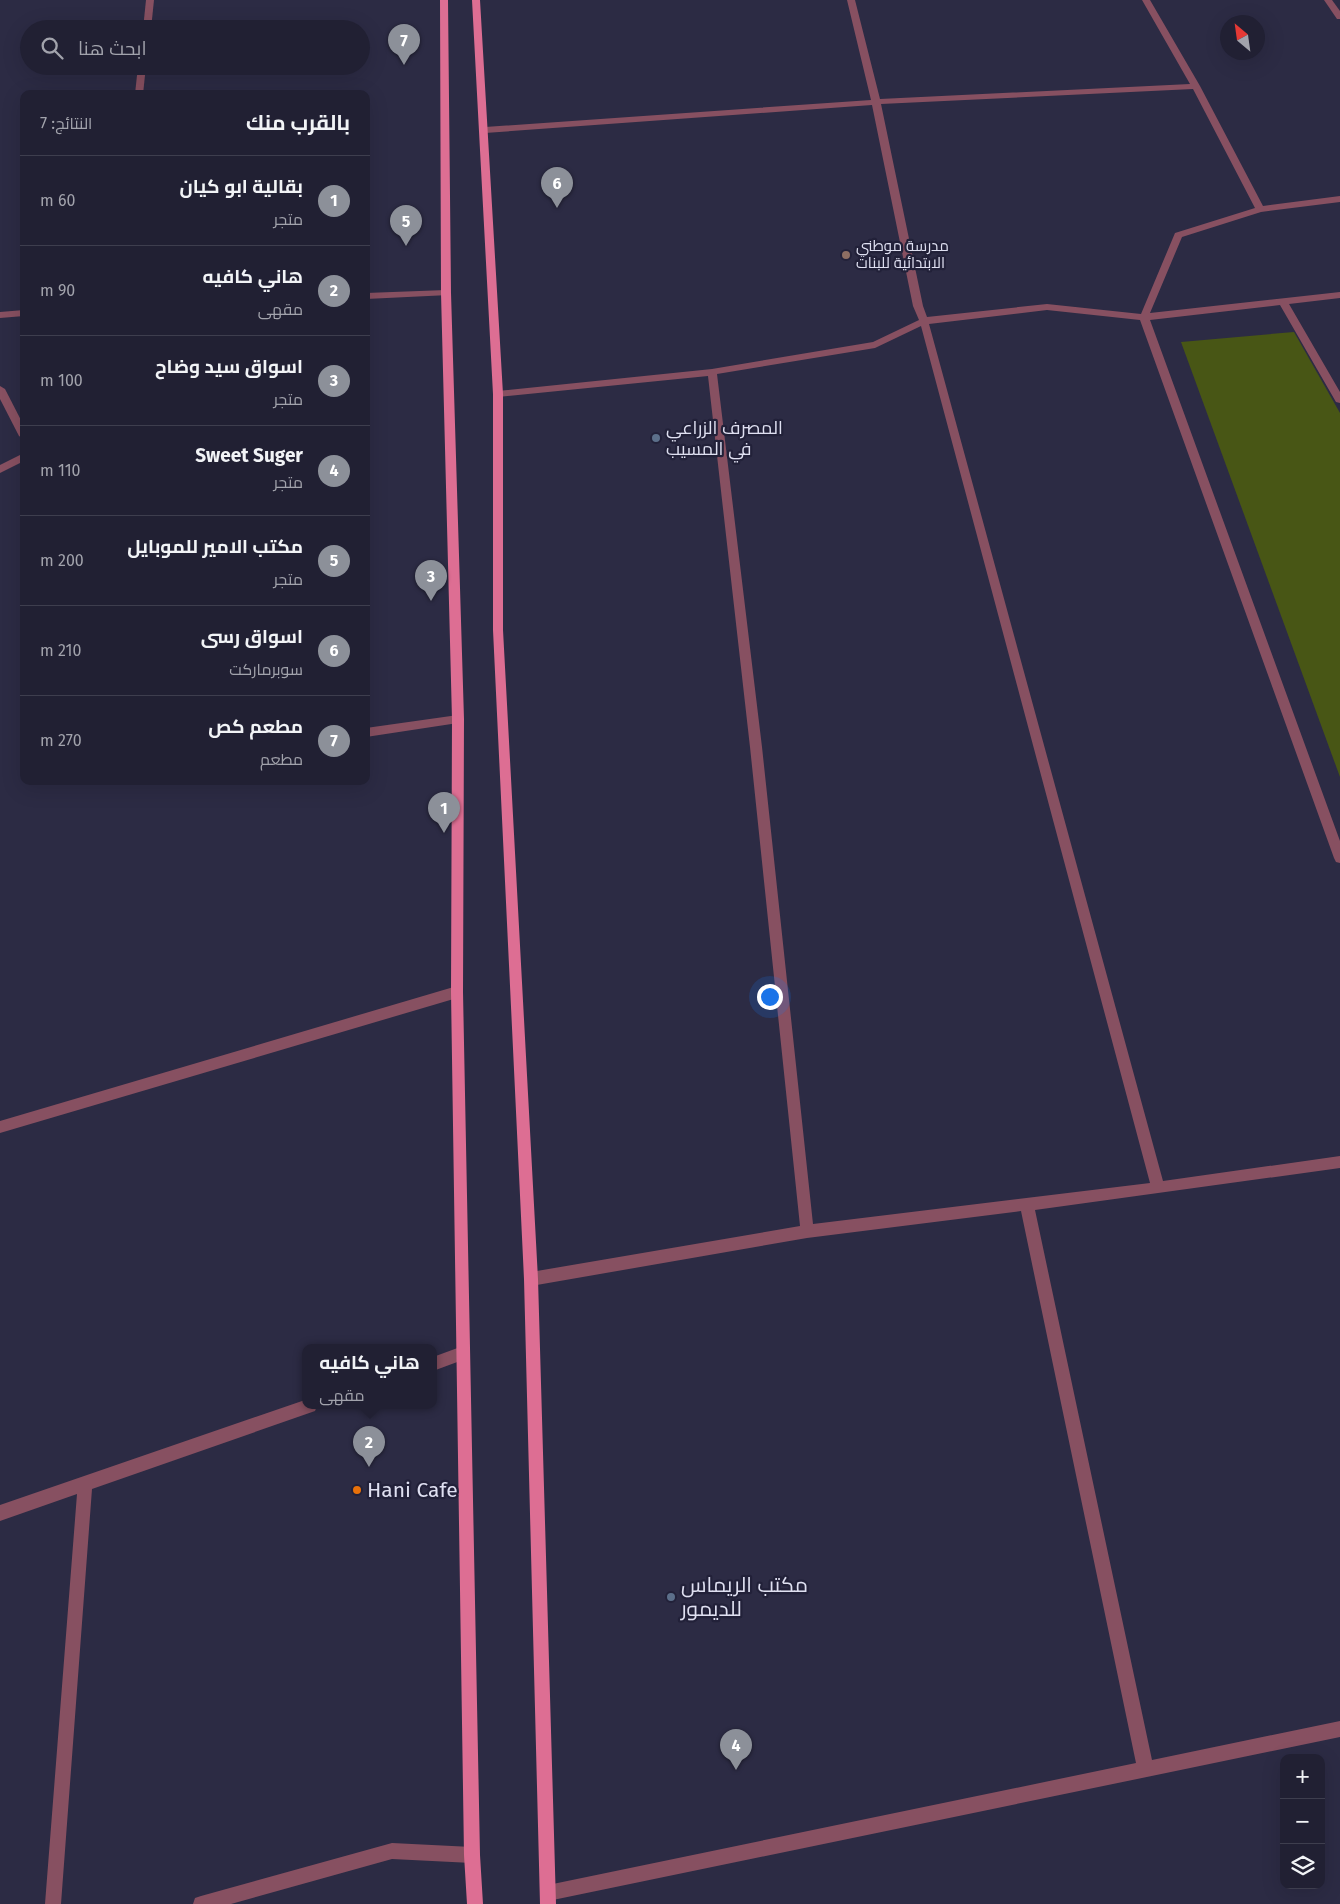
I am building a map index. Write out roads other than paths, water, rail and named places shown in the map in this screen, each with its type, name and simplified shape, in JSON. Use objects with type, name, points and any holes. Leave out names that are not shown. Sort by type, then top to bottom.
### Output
[{"type":"main road","points":[[444,0],[446,293],[458,719],[457,992],[472,1855],[475,1904]]},
{"type":"main road","points":[[476,0],[485,130],[498,394],[498,630],[531,1279],[548,1899]]},
{"type":"street","points":[[148,20],[150,0]]},
{"type":"street","points":[[850,0],[876,102],[918,306],[924,321],[1158,1188]]},
{"type":"street","points":[[1146,0],[1196,86],[1260,209]]},
{"type":"street","points":[[1328,0],[1340,17]]},
{"type":"street","points":[[139,90],[141,75]]},
{"type":"street","points":[[485,130],[876,102],[1196,86]]},
{"type":"street","points":[[1340,198],[1260,209],[1178,235],[1144,317],[1340,858]]},
{"type":"street","points":[[370,296],[446,293]]},
{"type":"street","points":[[498,394],[712,372],[875,345],[924,321],[1047,307],[1144,317],[1340,295]]},
{"type":"street","points":[[1283,302],[1340,400]]},
{"type":"street","points":[[0,315],[20,313]]},
{"type":"street","points":[[712,372],[756,748],[807,1231]]},
{"type":"street","points":[[0,388],[20,428]]},
{"type":"street","points":[[0,469],[20,458]]},
{"type":"street","points":[[370,732],[458,719]]},
{"type":"street","points":[[0,1127],[457,992]]},
{"type":"street","points":[[531,1279],[807,1231],[1158,1188],[1340,1162]]},
{"type":"street","points":[[1028,1204],[1146,1770]]},
{"type":"street","points":[[437,1363],[463,1353]]},
{"type":"street","points":[[0,1512],[302,1409]]},
{"type":"street","points":[[53,1904],[85,1483]]},
{"type":"street","points":[[548,1899],[1340,1728]]},
{"type":"street","points":[[201,1904],[392,1851],[472,1855]]},
{"type":"place","name":"مطعم كص","points":[[404,65]]},
{"type":"place","name":"اسواق رسى","points":[[557,208]]},
{"type":"place","name":"مكتب الامير للموبايل","points":[[406,246]]},
{"type":"place","name":"مدرسة موطني الابتدائية للبنات","points":[[846,255]]},
{"type":"place","name":"المصرف الزراعي في المسيب","points":[[656,438]]},
{"type":"place","name":"اسواق سيد وضاح","points":[[431,601]]},
{"type":"place","name":"بقالية ابو كيان","points":[[444,833]]},
{"type":"place","name":"هاني كافيه","points":[[369,1467]]},
{"type":"place","name":"Hani Cafe","points":[[357,1490]]},
{"type":"place","name":"مكتب الريماس للديمور","points":[[671,1597]]},
{"type":"place","name":"Sweet Suger","points":[[736,1770]]}]
